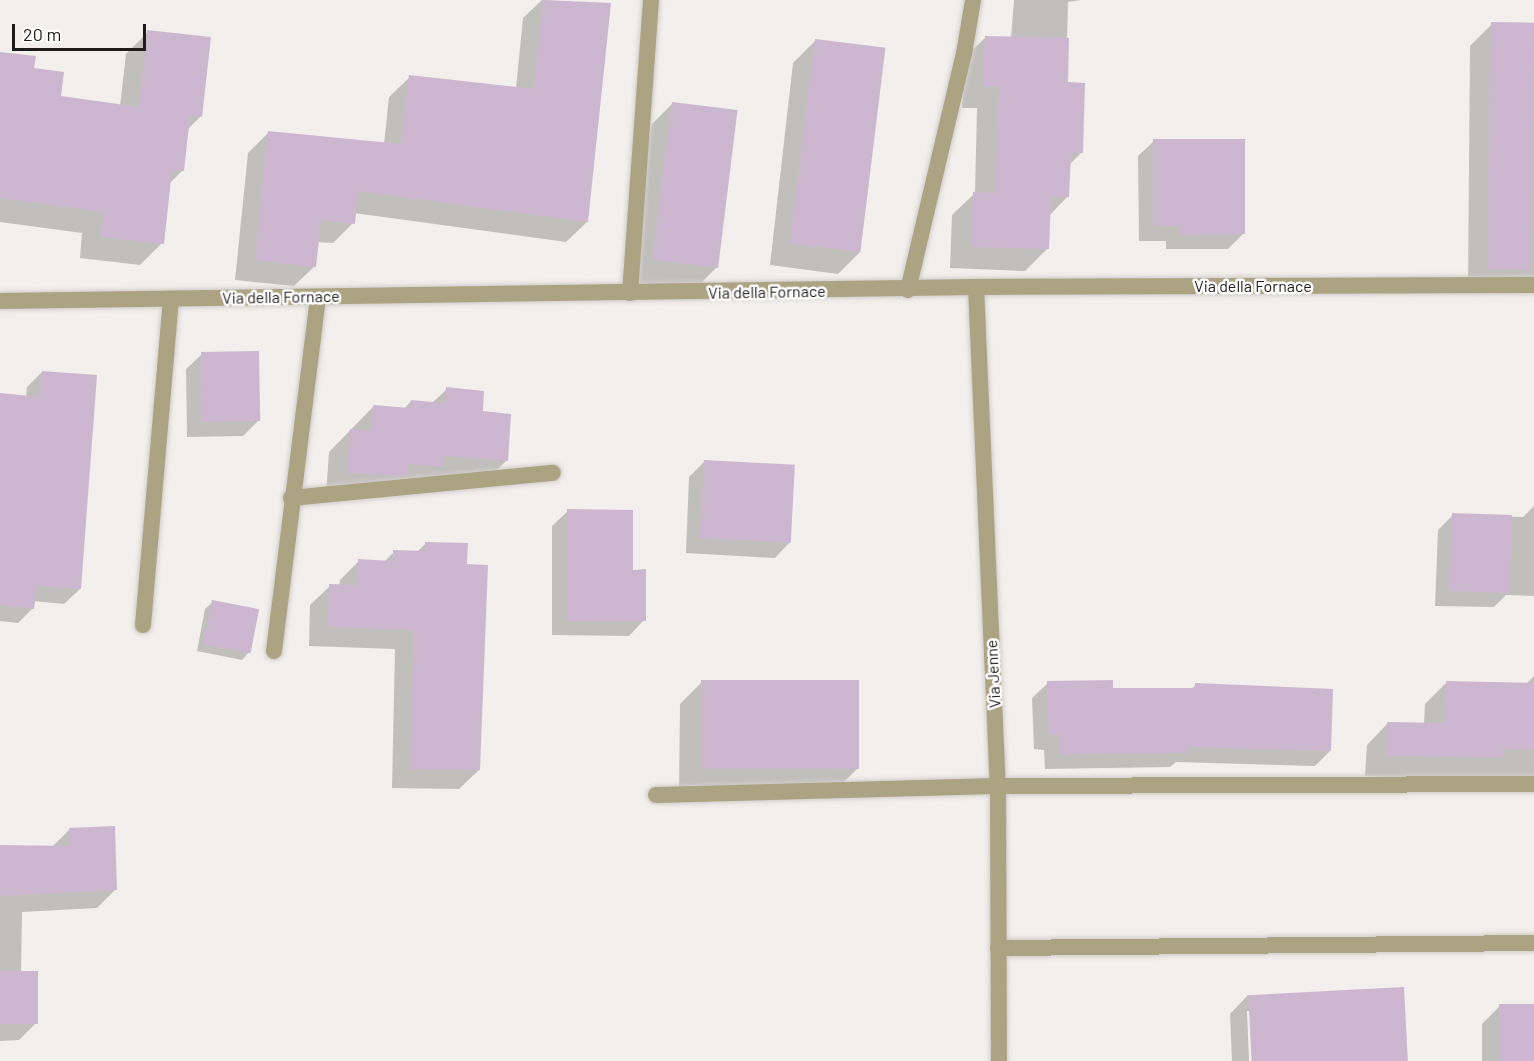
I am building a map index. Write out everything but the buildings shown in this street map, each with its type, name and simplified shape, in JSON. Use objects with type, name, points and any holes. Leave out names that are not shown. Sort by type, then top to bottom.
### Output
[{"type":"street","points":[[630,293],[651,0]]},
{"type":"street","points":[[908,290],[964,54],[973,0]]},
{"type":"street","name":"Via della Fornace","points":[[0,300],[908,290],[976,287],[1534,285]]},
{"type":"street","name":"Via Jenne","points":[[976,287],[998,786],[999,1061]]},
{"type":"street","points":[[274,651],[291,498],[318,297]]},
{"type":"street","points":[[143,625],[171,299]]},
{"type":"street","points":[[291,498],[553,473]]},
{"type":"street","points":[[656,795],[998,786],[1534,783]]},
{"type":"street","points":[[998,948],[1534,943]]}]
